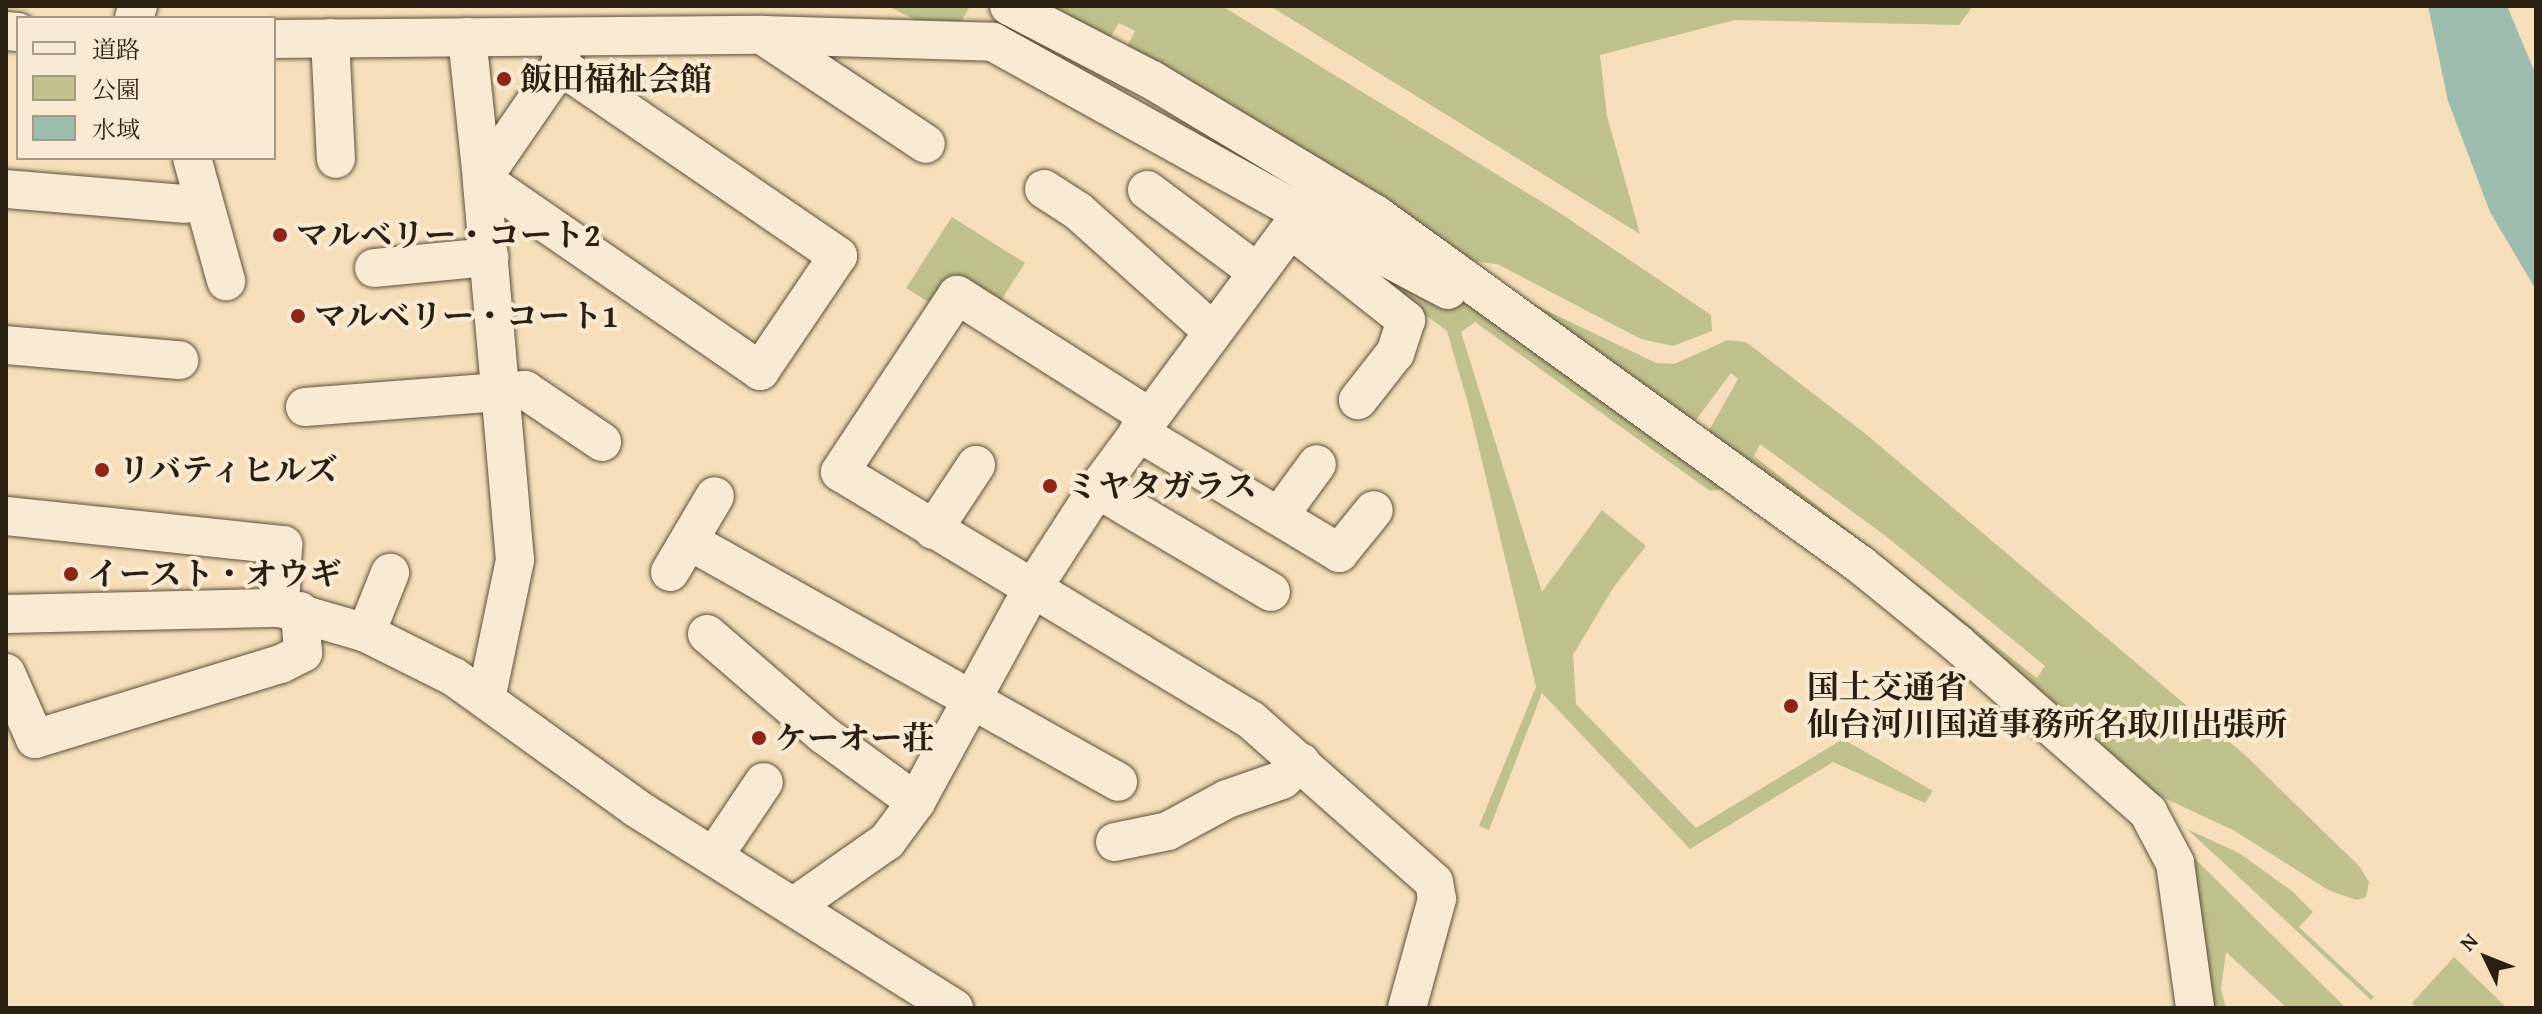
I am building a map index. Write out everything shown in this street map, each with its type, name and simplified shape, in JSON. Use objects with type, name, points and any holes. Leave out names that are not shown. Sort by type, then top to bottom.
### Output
[{"type":"street","points":[[1009,6],[1141,74],[1305,170],[1485,293],[1861,565],[2148,812],[2175,863],[2195,1008]]},
{"type":"street","points":[[276,39],[330,38],[398,22],[467,37],[551,35],[674,22],[763,35],[993,42],[1297,221],[1473,301],[1485,293]]},
{"type":"street","points":[[482,179],[760,371],[838,256],[551,35]]},
{"type":"street","points":[[482,179],[551,35]]},
{"type":"street","points":[[763,35],[926,144]]},
{"type":"street","points":[[467,37],[502,392],[515,560],[486,699]]},
{"type":"street","points":[[330,38],[336,159]]},
{"type":"street","points":[[193,160],[226,281]]},
{"type":"street","points":[[6,189],[185,204]]},
{"type":"street","points":[[1044,189],[1078,211],[1212,331]]},
{"type":"street","points":[[1147,190],[1257,272]]},
{"type":"street","points":[[794,906],[887,841],[916,802],[969,697],[1031,591],[1097,489],[1297,221]]},
{"type":"street","points":[[1297,221],[1406,320],[1395,353],[1358,400]]},
{"type":"street","points":[[374,268],[489,257]]},
{"type":"street","points":[[1374,510],[1339,553],[1279,516],[957,295],[840,472],[1031,591],[1251,720],[1434,882],[1437,899],[1407,1008]]},
{"type":"street","points":[[6,345],[179,360]]},
{"type":"street","points":[[305,407],[525,390],[602,442]]},
{"type":"street","points":[[1279,516],[1317,464]]},
{"type":"street","points":[[933,530],[976,465]]},
{"type":"street","points":[[1097,489],[1202,568],[1271,592]]},
{"type":"street","points":[[715,496],[680,556],[969,697],[1118,782]]},
{"type":"street","points":[[6,516],[283,545],[290,610],[303,653],[281,664],[35,739],[6,673]]},
{"type":"street","points":[[366,633],[390,573]]},
{"type":"street","points":[[6,614],[290,610],[366,633],[486,699],[636,808],[954,1008]]},
{"type":"street","points":[[707,634],[824,735],[916,802]]},
{"type":"street","points":[[1115,842],[1168,831],[1227,799],[1282,780],[1301,762]]},
{"type":"street","points":[[714,856],[764,782]]},
{"type":"green space","points":[[888,6],[970,6],[957,29],[925,25]]},
{"type":"green space","points":[[1032,6],[1222,6],[1563,215],[1711,315],[1712,331],[1673,346],[1641,339],[1497,264],[1460,260],[1123,54],[1135,31],[1119,23],[1106,44]]},
{"type":"green space","points":[[1270,6],[1973,6],[1959,25],[1735,20],[1600,55],[1607,116],[1640,234]]},
{"type":"green space","points":[[952,217],[1025,263],[998,305],[954,276],[935,306],[906,288]]},
{"type":"green space","points":[[1312,231],[1487,311],[1735,487],[1710,491],[1475,322],[1461,332],[1542,592],[1602,510],[1646,546],[1613,588],[1573,655],[1576,704],[1696,828],[1843,739],[1933,791],[1925,803],[1833,762],[1690,849],[1542,693],[1489,830],[1479,826],[1536,687],[1469,407],[1447,331]]},
{"type":"green space","points":[[1514,295],[1656,363],[1674,364],[1728,340],[1746,342],[1867,435],[2245,755],[2359,866],[2369,882],[2366,897],[2357,900],[2330,891],[2235,831],[2132,783],[1707,434],[1738,379],[1731,373],[1693,424]],"holes":[[[1760,444],[1887,537],[2045,666],[2037,678],[1754,456]]]},
{"type":"green space","points":[[2187,829],[2239,853],[2292,891],[2313,912],[2299,927],[2374,997],[2371,1000]]},
{"type":"green space","points":[[2192,856],[2346,1008],[2287,1008],[2226,952],[2221,989],[2226,1008],[2205,1008]]},
{"type":"green space","points":[[2454,957],[2507,1008],[2417,1008],[2412,1003]]},
{"type":"water","points":[[2428,6],[2507,6],[2536,75],[2536,290],[2490,212],[2448,101]]},
{"type":"place","name":"飯田福祉会館","points":[[504,79]]},
{"type":"place","name":"マルベリー・コート2","points":[[280,235]]},
{"type":"place","name":"マルベリー・コート1","points":[[298,316]]},
{"type":"place","name":"リバティヒルズ","points":[[102,470]]},
{"type":"place","name":"ミヤタガラス","points":[[1050,486]]},
{"type":"place","name":"イースト・オウギ","points":[[71,574]]},
{"type":"place","name":"国土交通省 仙台河川国道事務所名取川出張所","points":[[1791,706]]},
{"type":"place","name":"ケーオー荘","points":[[759,738]]}]
